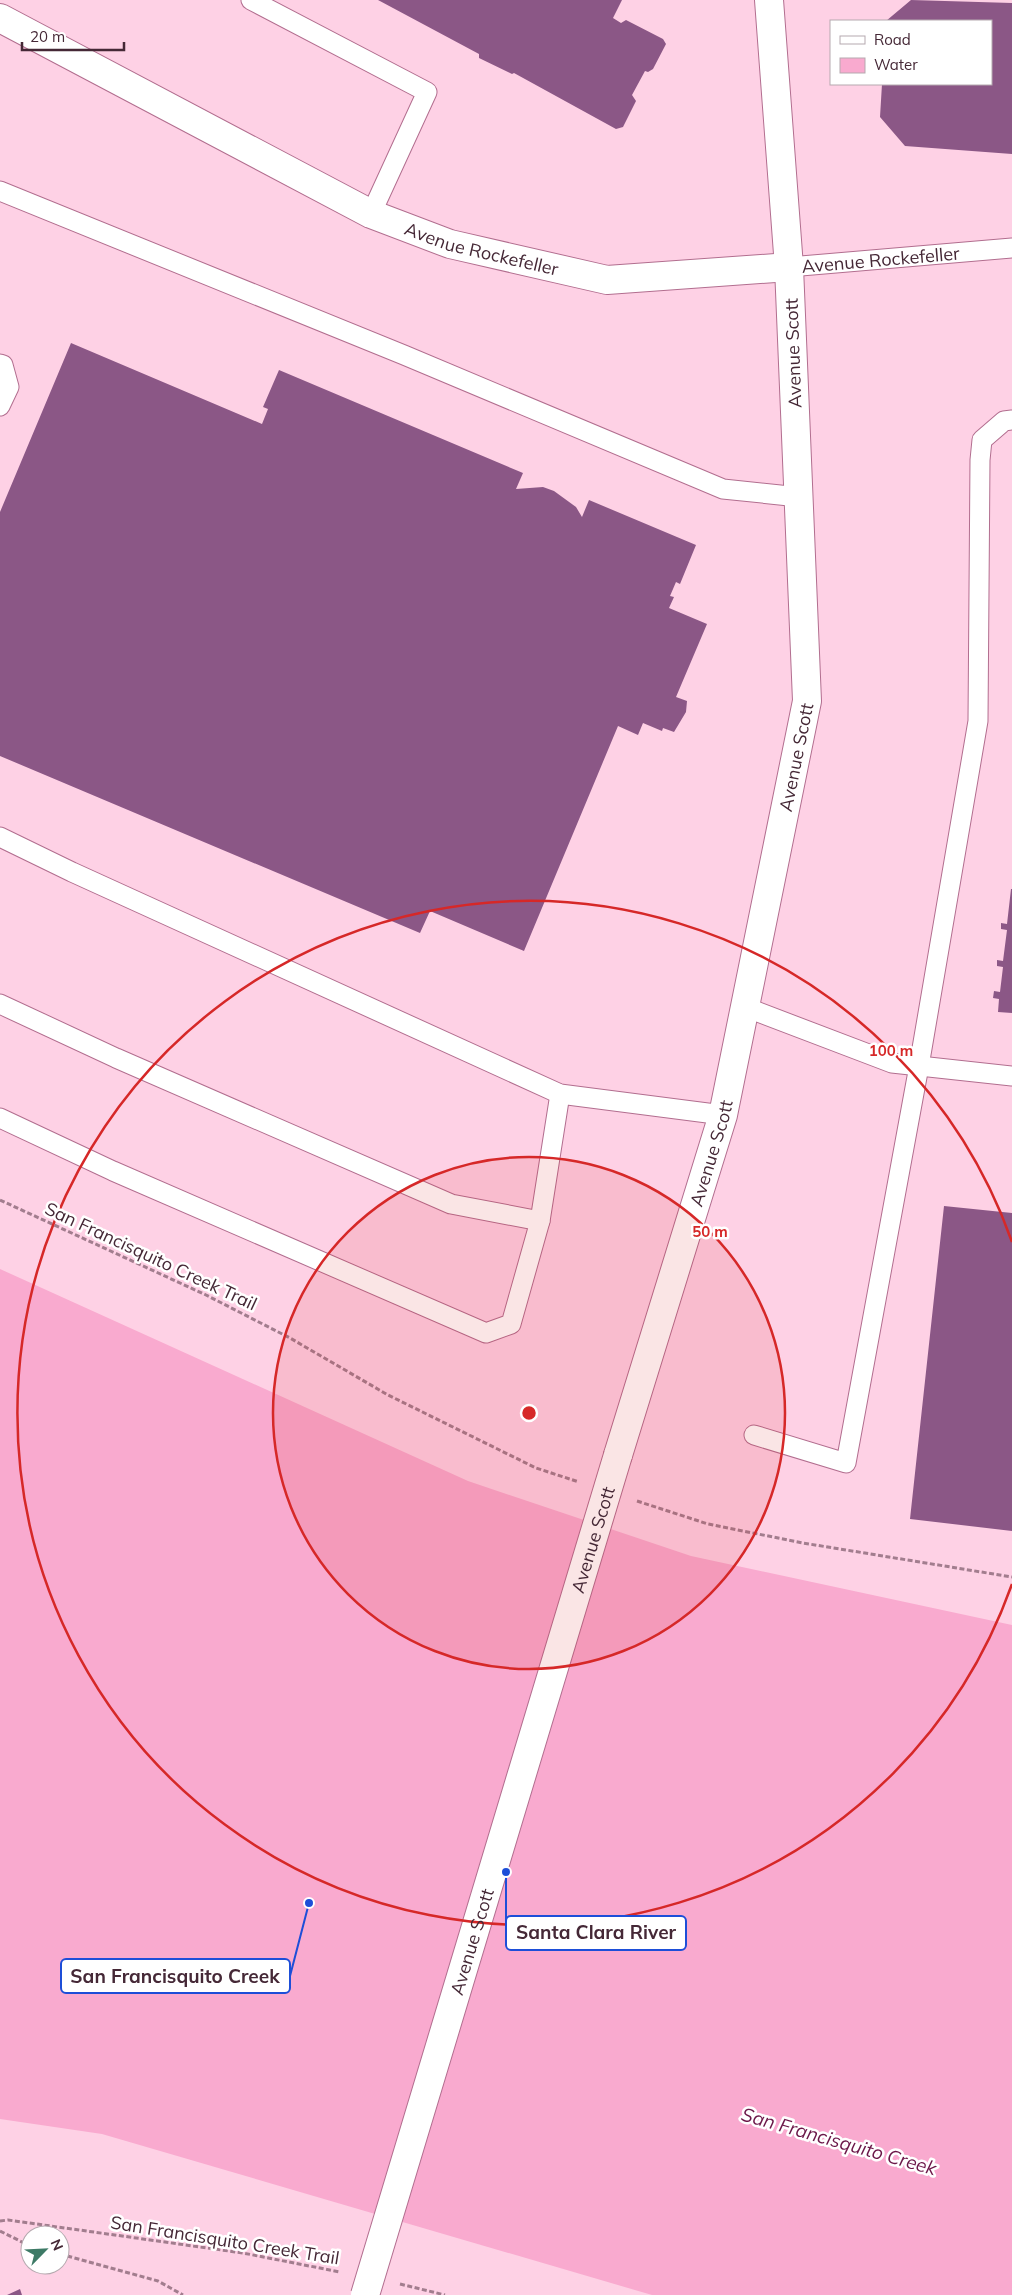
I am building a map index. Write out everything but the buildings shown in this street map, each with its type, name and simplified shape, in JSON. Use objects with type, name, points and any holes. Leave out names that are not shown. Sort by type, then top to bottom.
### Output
[{"type":"main road","name":"Avenue Scott","points":[[365,2295],[618,1455],[723,1114],[807,700],[789,267],[769,0]]},
{"type":"main road","name":"Avenue Rockefeller","points":[[0,18],[371,214],[450,244],[607,280],[789,267]]},
{"type":"lane","points":[[251,0],[427,92],[371,214]]},
{"type":"lane","points":[[0,191],[404,355],[723,489],[798,497]]},
{"type":"lane","name":"Avenue Rockefeller","points":[[789,267],[1012,248]]},
{"type":"lane","points":[[0,364],[3,365],[9,388],[0,406]]},
{"type":"lane","points":[[754,1435],[846,1463],[919,1066],[978,721],[980,460],[982,440],[1004,421],[1012,420]]},
{"type":"lane","points":[[0,837],[81,876],[560,1094],[723,1114]]},
{"type":"lane","points":[[0,1004],[116,1058],[450,1204],[540,1221]]},
{"type":"lane","points":[[744,1007],[892,1063],[1012,1076]]},
{"type":"lane","points":[[0,1118],[113,1171],[486,1333],[511,1324],[540,1221],[560,1094]]},
{"type":"path","name":"San Francisquito Creek Trail","points":[[0,1200],[206,1295],[290,1338]]},
{"type":"path","name":"San Francisquito Creek Trail","points":[[0,2221],[8,2220],[243,2253],[347,2274]]},
{"type":"path","points":[[0,2231],[20,2241]]},
{"type":"path","points":[[70,2257],[158,2281],[183,2295]]},
{"type":"path","points":[[394,2283],[445,2295]]},
{"type":"water","points":[[0,1269],[468,1481],[691,1556],[1012,1625],[1012,2295],[652,2295],[102,2134],[0,2119]]},
{"type":"place","name":"Santa Clara River","points":[[506,1872]]},
{"type":"place","name":"San Francisquito Creek","points":[[309,1903]]}]
